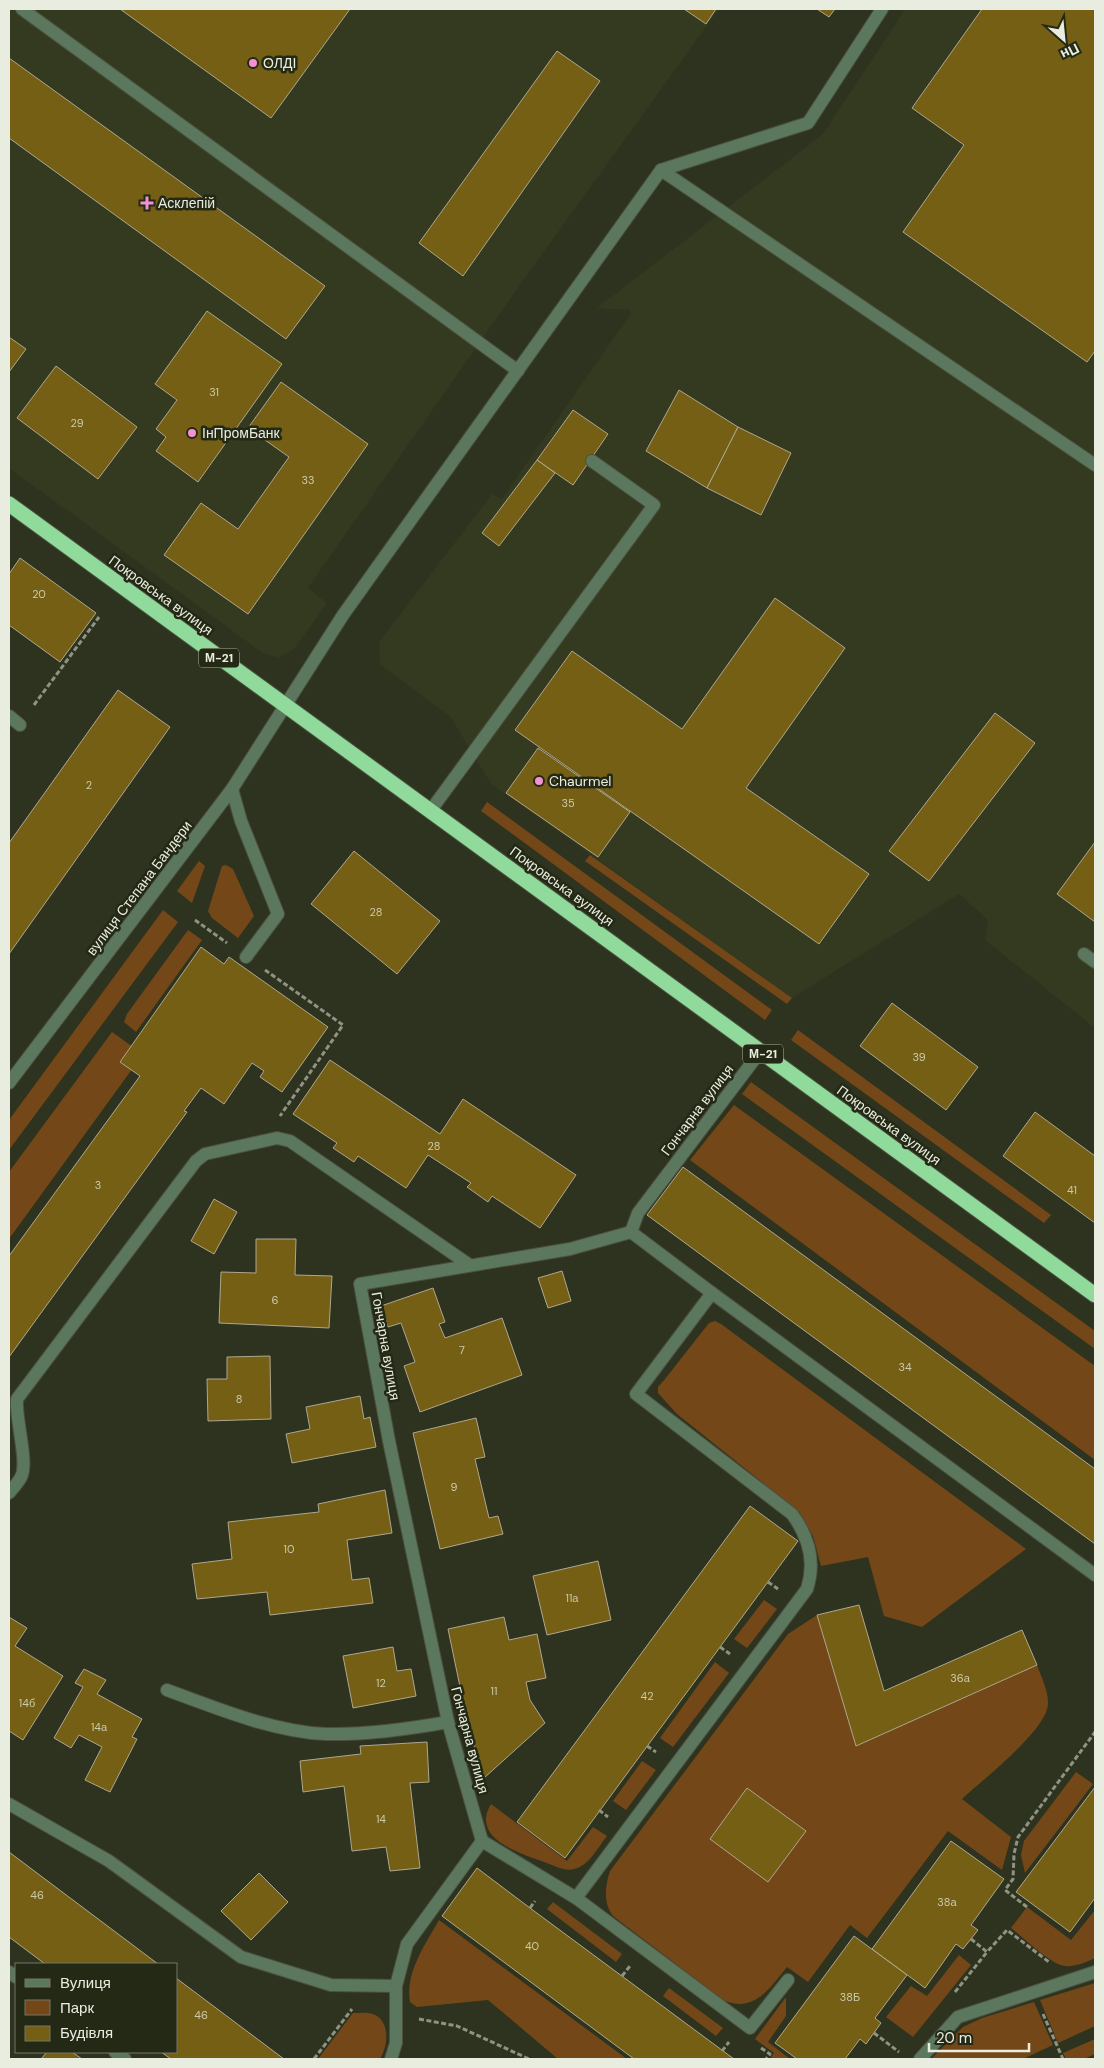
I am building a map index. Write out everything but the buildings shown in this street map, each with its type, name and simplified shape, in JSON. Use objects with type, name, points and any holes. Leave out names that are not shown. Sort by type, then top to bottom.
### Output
[{"type":"highway","name":"Покровська вулиця","points":[[9,504],[1095,1295]]},
{"type":"street","points":[[22,9],[518,371]]},
{"type":"street","points":[[661,170],[808,123],[882,9]]},
{"type":"street","points":[[661,170],[1095,465]]},
{"type":"street","name":"вулиця Степана Бандери","points":[[9,1083],[232,789],[343,615],[661,170]]},
{"type":"street","points":[[431,810],[654,505],[592,461]]},
{"type":"street","points":[[9,716],[20,725]]},
{"type":"street","points":[[232,789],[241,821],[278,914],[246,957]]},
{"type":"street","points":[[1084,954],[1095,962]]},
{"type":"street","name":"Гончарна вулиця","points":[[482,1841],[448,1722],[389,1441],[360,1284],[468,1264],[570,1249],[631,1232],[638,1213],[760,1052]]},
{"type":"street","points":[[9,1493],[21,1477],[24,1467],[16,1409],[17,1399],[196,1161],[205,1154],[277,1138],[290,1141],[468,1264]]},
{"type":"street","points":[[631,1232],[1095,1575]]},
{"type":"street","points":[[576,1898],[802,1596],[807,1589],[812,1572],[807,1542],[801,1527],[792,1514],[636,1394],[712,1293]]},
{"type":"street","points":[[167,1690],[226,1712],[284,1727],[326,1734],[411,1729],[448,1722]]},
{"type":"street","points":[[9,1804],[109,1861],[242,1958],[331,1985],[396,1986]]},
{"type":"street","points":[[391,2059],[396,2043],[396,1986],[407,1944],[482,1841],[576,1898],[750,2028],[788,1980]]},
{"type":"street","points":[[920,2059],[947,2026],[958,2017],[1095,1972]]},
{"type":"path","points":[[20,725],[99,617]]},
{"type":"path","points":[[195,920],[343,1025],[263,1142]]},
{"type":"path","points":[[1027,1907],[1005,1890],[1013,1880],[1014,1854],[1018,1837],[1095,1732]]},
{"type":"path","points":[[971,1939],[987,1952],[1007,1930],[1055,1965]]},
{"type":"path","points":[[314,2059],[368,1986]]},
{"type":"path","points":[[1033,1992],[1063,2059]]},
{"type":"path","points":[[396,2015],[457,2026],[529,2059]]},
{"type":"path","points":[[874,2033],[904,2056]]},
{"type":"shaded area","points":[[9,9],[719,9],[522,282],[308,588],[327,603],[294,649],[278,658],[263,653],[9,468]]},
{"type":"shaded area","points":[[905,9],[1095,9],[1095,1028],[985,940],[988,920],[959,894],[792,998],[491,784],[450,716],[380,665],[379,642],[492,494],[502,499],[631,313],[629,310],[597,308],[823,134]]},
{"type":"green space","points":[[487,802],[772,1010],[765,1020],[481,811]]},
{"type":"green space","points":[[590,855],[792,998],[787,1004],[585,861]]},
{"type":"green space","points":[[199,861],[205,866],[192,903],[177,891]]},
{"type":"green space","points":[[226,865],[233,869],[254,916],[238,938],[212,918],[208,911],[222,866]]},
{"type":"green space","points":[[163,910],[178,922],[9,1150],[9,1120]]},
{"type":"green space","points":[[188,930],[202,940],[136,1032],[124,1022],[127,1014]]},
{"type":"green space","points":[[798,1030],[1051,1215],[1044,1223],[791,1040]]},
{"type":"green space","points":[[112,1032],[143,1054],[9,1239],[9,1172]]},
{"type":"green space","points":[[751,1082],[1095,1331],[1095,1349],[742,1094]]},
{"type":"green space","points":[[734,1105],[1095,1366],[1095,1460],[690,1160]]},
{"type":"green space","points":[[715,1321],[1026,1549],[922,1627],[884,1616],[868,1557],[821,1566],[813,1536],[798,1511],[677,1414],[658,1393],[658,1387],[709,1323]]},
{"type":"green space","points":[[764,1600],[777,1609],[747,1648],[734,1639]]},
{"type":"green space","points":[[817,1615],[856,1746],[1037,1665],[1047,1693],[1046,1713],[1027,1739],[999,1767],[962,1799],[1011,1837],[1002,1870],[948,1831],[867,1938],[850,1925],[808,1982],[787,1967],[760,1997],[744,2004],[734,2003],[723,2000],[613,1916],[606,1900],[607,1883],[610,1871],[788,1634]]},
{"type":"green space","points":[[715,1662],[729,1673],[673,1747],[660,1738]]},
{"type":"green space","points":[[642,1761],[656,1770],[626,1810],[613,1801]]},
{"type":"green space","points":[[1076,1772],[1093,1784],[1025,1873],[1021,1855],[1024,1841]]},
{"type":"green space","points":[[491,1804],[567,1861],[593,1827],[607,1836],[593,1856],[584,1864],[570,1870],[563,1869],[511,1849],[492,1835],[487,1827],[486,1816]]},
{"type":"green space","points":[[553,1902],[622,1954],[616,1962],[547,1909]]},
{"type":"green space","points":[[1027,1907],[1071,1940],[1095,1910],[1095,1958],[1077,1965],[1065,1966],[1045,1956],[1011,1928]]},
{"type":"green space","points":[[439,1920],[627,2059],[558,2059],[488,2000],[417,2007],[410,2002],[410,1980],[413,1970],[422,1949]]},
{"type":"green space","points":[[959,1955],[971,1965],[913,2037],[886,2017],[911,1986],[927,1996]]},
{"type":"green space","points":[[1095,1983],[1095,2026],[1058,2043],[1040,2000]]},
{"type":"green space","points":[[669,1988],[723,2028],[716,2036],[663,1996]]},
{"type":"green space","points":[[786,1997],[786,2016],[768,2042],[790,2059],[770,2059],[774,2053],[755,2039]]},
{"type":"green space","points":[[1034,2002],[1053,2045],[1023,2059],[931,2059],[963,2027],[982,2018]]},
{"type":"green space","points":[[353,2013],[373,2014],[383,2022],[386,2041],[380,2059],[318,2059]]},
{"type":"green space","points":[[1095,2039],[1095,2054],[1084,2059],[1066,2059],[1063,2053]]},
{"type":"place","name":"ОЛДІ","points":[[253,63]]},
{"type":"place","name":"Асклепій","points":[[147,203]]},
{"type":"place","name":"ІнПромБанк","points":[[192,433]]},
{"type":"place","name":"Chaurmel","points":[[539,781]]}]
